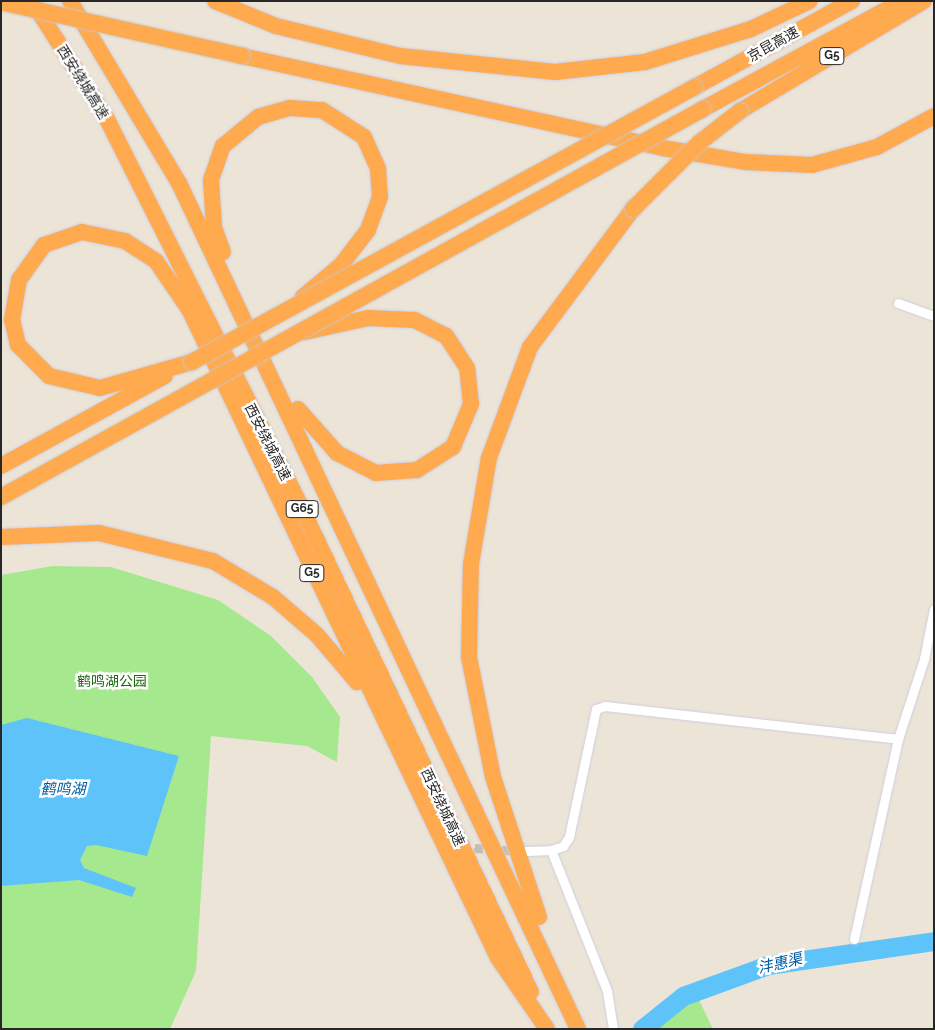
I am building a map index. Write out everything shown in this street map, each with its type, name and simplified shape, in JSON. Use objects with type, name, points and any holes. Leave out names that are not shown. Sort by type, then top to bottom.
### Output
[{"type":"highway","name":"西安绕城高速","points":[[32,1],[107,119],[307,519],[547,1029]]},
{"type":"highway","name":"G65","points":[[70,1],[179,183],[245,316],[576,1025]]},
{"type":"highway","points":[[215,1],[276,26],[400,56],[555,72],[645,62],[750,29],[810,1]]},
{"type":"highway","name":"京昆高速","points":[[291,308],[852,1]]},
{"type":"highway","points":[[1,497],[902,1]]},
{"type":"highway","name":"G5","points":[[576,1025],[493,777],[469,658],[471,564],[488,458],[530,347],[633,209],[699,143],[740,111],[924,1]]},
{"type":"highway","points":[[1,2],[663,148],[745,162],[812,165],[878,147],[934,116]]},
{"type":"highway","points":[[291,308],[341,265],[368,230],[380,197],[378,169],[364,137],[322,110],[290,108],[258,117],[223,146],[220,154],[211,180],[214,227],[245,316],[305,422],[337,453],[376,473],[416,470],[452,447],[471,404],[467,368],[446,336],[414,320],[368,318],[297,334]]},
{"type":"highway","name":"G5","points":[[291,308],[192,362],[100,388],[49,376],[18,346],[12,320],[19,280],[44,245],[82,232],[125,241],[156,261],[190,311],[371,700],[498,958],[547,1029]]},
{"type":"highway","points":[[1,466],[192,362]]},
{"type":"highway","points":[[1,537],[99,533],[212,561],[273,597],[317,635],[371,700]]},
{"type":"street","points":[[898,303],[934,316]]},
{"type":"street","points":[[854,939],[898,739],[924,659],[934,609]]},
{"type":"street","points":[[924,659],[934,661]]},
{"type":"street","points":[[526,851],[551,850],[564,846],[574,827],[596,708],[605,706],[898,739]]},
{"type":"street","points":[[551,850],[607,991],[612,1027]]},
{"type":"green space","name":"鹤鸣湖公园","points":[[53,566],[111,567],[218,600],[271,636],[312,677],[340,717],[337,762],[307,746],[211,736],[196,971],[170,1029],[1,1029],[1,575]]},
{"type":"green space","points":[[699,1000],[713,1029],[646,1029],[669,1015]]},
{"type":"water","name":"鹤鸣湖","points":[[27,718],[179,756],[147,856],[96,845],[87,846],[80,860],[84,868],[136,888],[132,897],[79,880],[1,886],[1,725]]},
{"type":"waterway","name":"沣惠渠","points":[[642,1029],[683,996],[768,965],[934,941]]},
{"type":"tunnel","points":[[461,847],[518,851]]}]
